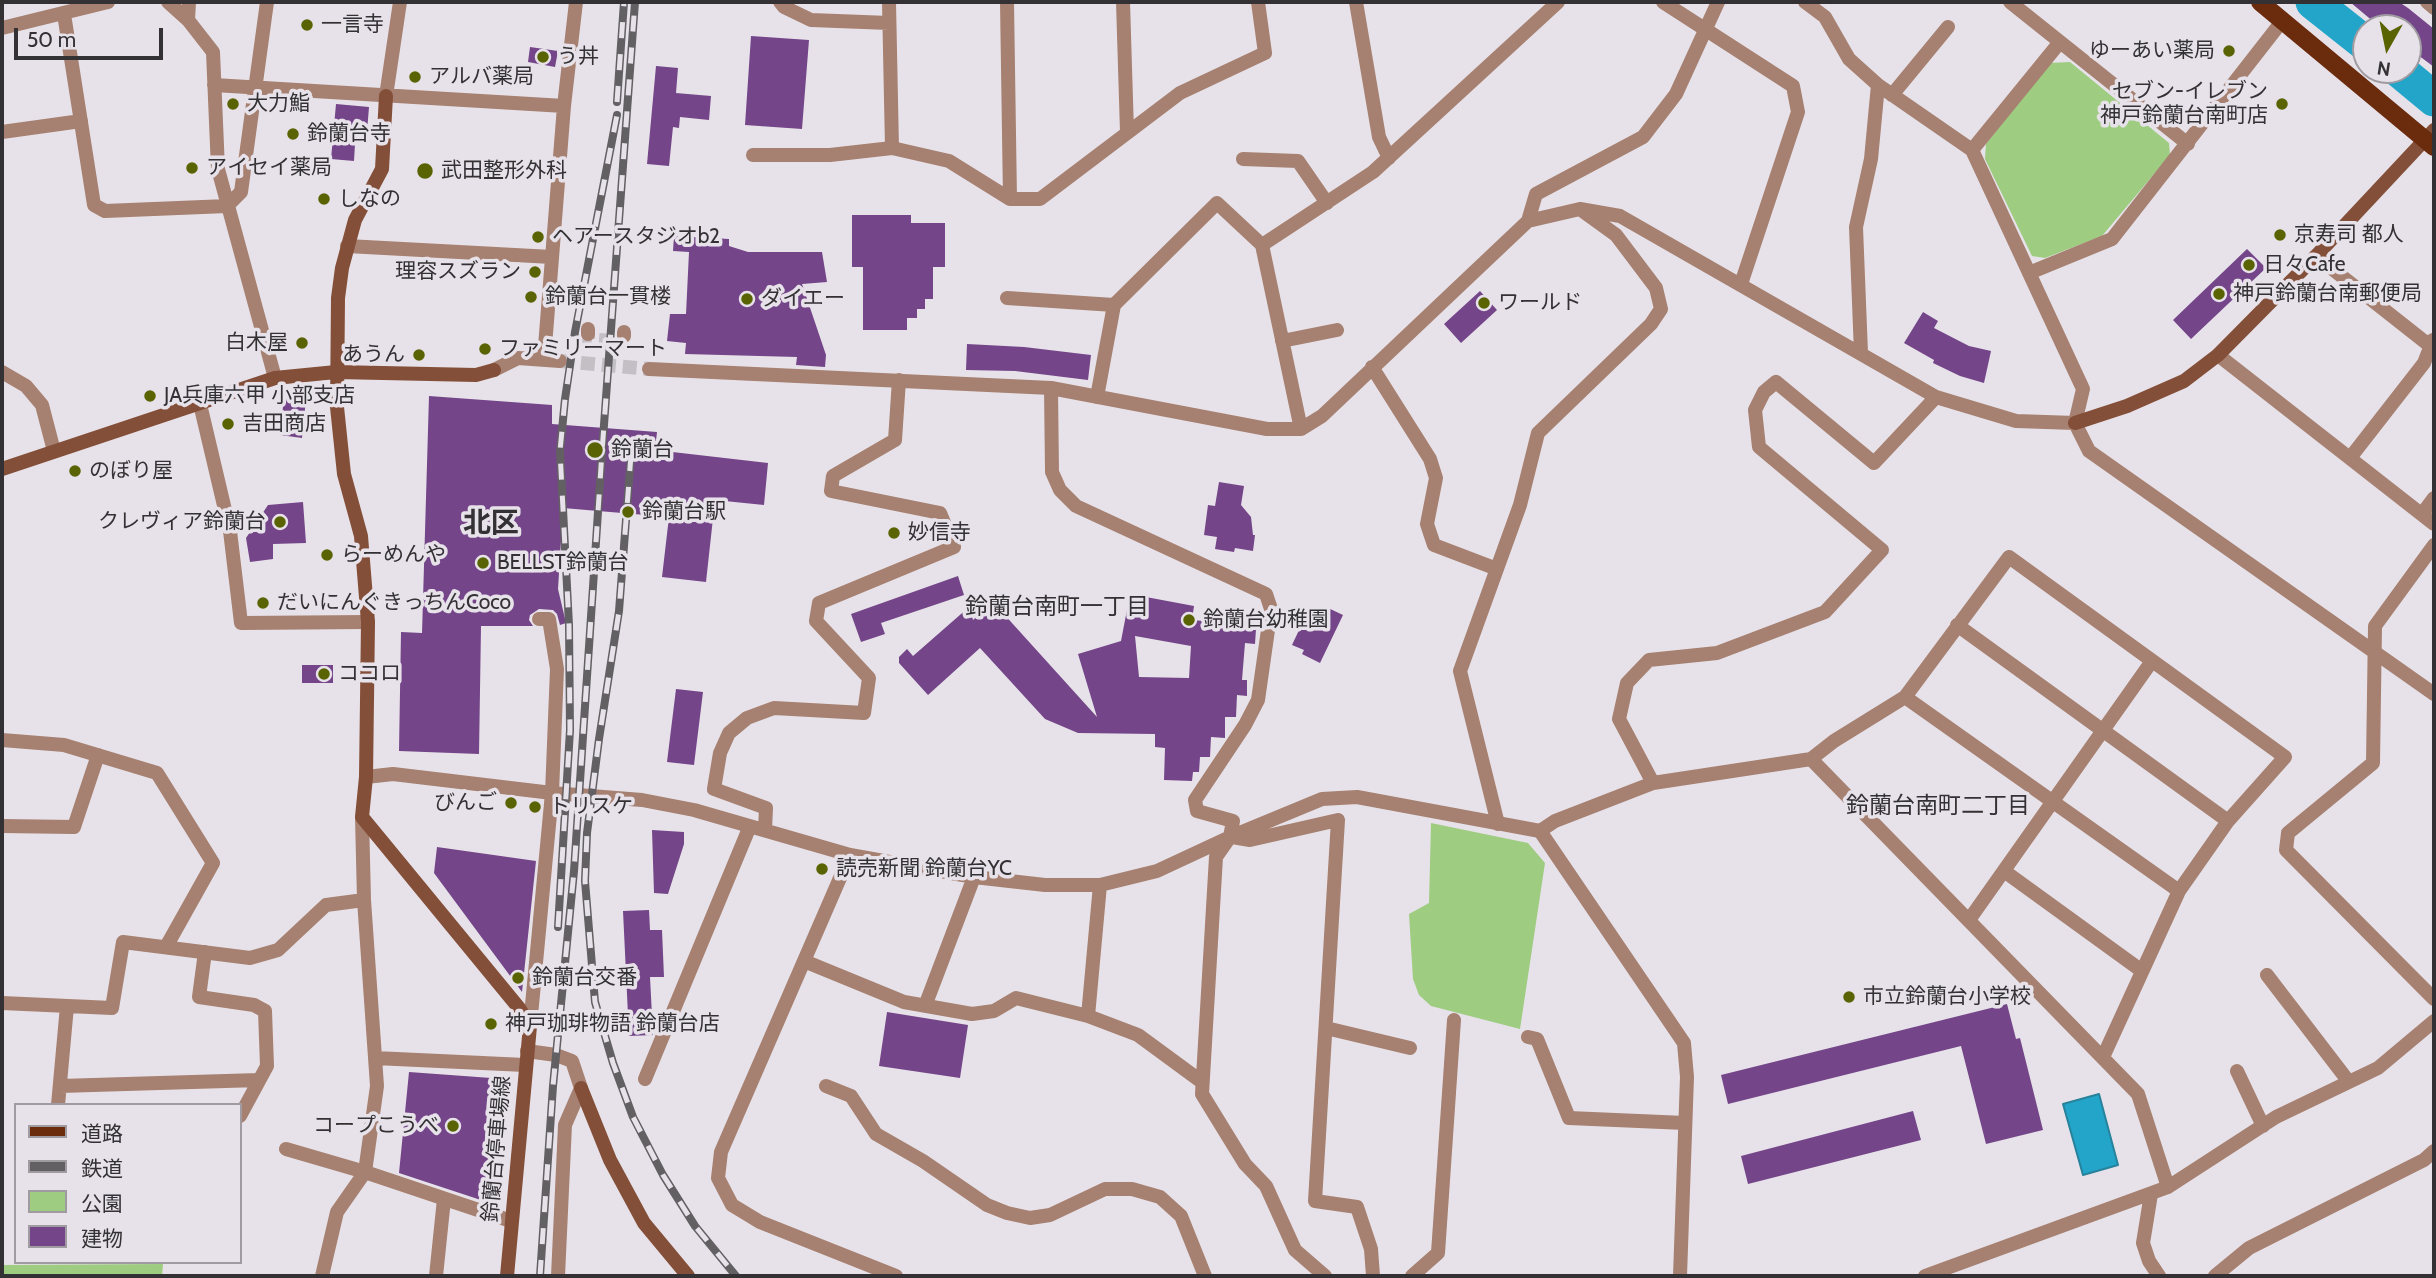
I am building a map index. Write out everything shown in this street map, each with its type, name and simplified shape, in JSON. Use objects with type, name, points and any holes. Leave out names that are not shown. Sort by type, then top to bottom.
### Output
[{"type":"main road","points":[[2260,2],[2431,139]]},
{"type":"street","points":[[2,28],[108,2]]},
{"type":"street","points":[[168,2],[188,20],[212,52],[218,169],[275,378]]},
{"type":"street","points":[[188,20],[189,2]]},
{"type":"street","points":[[64,14],[94,205],[105,211],[227,206],[241,192],[267,2]]},
{"type":"street","points":[[323,1276],[337,1212],[365,1172],[377,1086],[364,900],[362,817],[366,777],[368,622],[361,536],[344,474],[336,372],[338,298],[347,246],[355,220],[382,169],[386,96],[400,2]]},
{"type":"street","points":[[544,359],[564,106],[576,2]]},
{"type":"street","points":[[780,2],[784,8],[811,20],[889,23]]},
{"type":"street","points":[[888,2],[892,149]]},
{"type":"street","points":[[1007,2],[1010,199]]},
{"type":"street","points":[[1123,2],[1127,132]]},
{"type":"street","points":[[753,155],[830,155],[892,149],[949,161],[1010,199],[1040,199],[1180,93],[1265,53],[1258,2]]},
{"type":"street","points":[[1356,2],[1379,137],[1389,158]]},
{"type":"street","points":[[1262,245],[1373,172],[1558,2]]},
{"type":"street","points":[[1664,2],[1793,86],[1798,112],[1741,284]]},
{"type":"street","points":[[649,369],[1051,388],[1267,429],[1301,429],[1322,416],[1528,221],[1536,194],[1643,137],[1676,93],[1717,2]]},
{"type":"street","points":[[1805,2],[1825,17],[1849,59],[1878,85],[1972,150],[2082,389],[2075,423],[2089,451],[2434,694]]},
{"type":"street","points":[[2010,2],[2188,144]]},
{"type":"street","points":[[2427,2],[2434,8]]},
{"type":"street","points":[[2029,273],[2112,239],[2283,20]]},
{"type":"street","points":[[1892,95],[1948,27]]},
{"type":"street","points":[[1972,150],[2060,42]]},
{"type":"street","points":[[214,85],[564,106]]},
{"type":"street","points":[[1861,353],[1856,227],[1871,159],[1878,85]]},
{"type":"street","points":[[2,132],[81,121]]},
{"type":"street","points":[[1528,221],[1580,209],[1620,216],[1936,397],[2016,421],[2075,423],[2127,406],[2184,381],[2218,355],[2431,139]]},
{"type":"street","points":[[1243,159],[1297,162],[1327,203]]},
{"type":"street","points":[[1097,397],[1114,305],[1217,203],[1262,245],[1301,429]]},
{"type":"street","points":[[1498,824],[1460,671],[1520,505],[1538,433],[1651,324],[1661,309],[1656,288],[1616,235],[1580,209]]},
{"type":"street","points":[[347,246],[552,257]]},
{"type":"street","points":[[2316,256],[2433,344],[2424,363],[2350,458]]},
{"type":"street","points":[[1007,298],[1114,305]]},
{"type":"street","points":[[1282,341],[1336,330]]},
{"type":"street","points":[[2218,355],[2434,524]]},
{"type":"street","points":[[2,469],[275,378],[336,372],[469,376],[494,370],[518,358],[560,361]]},
{"type":"street","points":[[1373,367],[1430,459],[1436,478],[1427,524],[1434,545],[1497,569]]},
{"type":"street","points":[[2,372],[26,386],[43,405],[54,452]]},
{"type":"street","points":[[765,831],[766,808],[714,789],[720,753],[729,733],[747,718],[774,708],[864,713],[869,678],[816,621],[819,603],[954,547],[940,513],[831,491],[833,476],[895,440],[899,380]]},
{"type":"street","points":[[1653,783],[1619,719],[1627,683],[1634,675],[1649,660],[1717,653],[1825,612],[1882,550],[1759,447],[1755,410],[1764,392],[1776,382],[1874,463],[1936,397]]},
{"type":"street","points":[[1051,388],[1052,472],[1060,490],[1076,506],[1266,593],[1271,609],[1258,700],[1245,725],[1195,800],[1197,811],[1233,821],[1230,837],[1216,857],[1202,1094],[1245,1164],[1266,1186],[1295,1250],[1325,1276]]},
{"type":"street","points":[[200,404],[230,531],[241,623],[368,622]]},
{"type":"street","points":[[2421,514],[2434,498]]},
{"type":"street","points":[[2434,545],[2375,625],[2373,762],[2288,833],[2286,850],[2434,999]]},
{"type":"street","points":[[366,777],[393,774],[552,793],[642,800],[694,810],[850,855],[974,877],[1045,885],[1100,886],[1157,871],[1322,799],[1357,797],[1539,831],[1555,821],[1653,783],[1811,759],[1834,741],[1905,697],[2009,556],[2285,757],[2228,821],[2179,891],[2103,1057]]},
{"type":"street","points":[[530,1026],[552,793],[557,669],[549,621]]},
{"type":"street","points":[[1957,625],[2228,821]]},
{"type":"street","points":[[1969,920],[2152,661]]},
{"type":"street","points":[[1905,697],[2179,891]]},
{"type":"street","points":[[2,740],[64,745],[158,773],[214,863],[166,947]]},
{"type":"street","points":[[2,826],[74,827],[98,755]]},
{"type":"street","points":[[1811,759],[2138,1094],[2168,1188]]},
{"type":"street","points":[[362,817],[519,1008],[530,1026]]},
{"type":"street","points":[[1230,837],[1250,840],[1338,820],[1315,1201],[1357,1207],[1371,1249],[1373,1276]]},
{"type":"street","points":[[645,1079],[750,826]]},
{"type":"street","points":[[1539,831],[1684,1043],[1686,1077],[1680,1276]]},
{"type":"street","points":[[850,855],[721,1153],[718,1178],[732,1205],[760,1222],[896,1276]]},
{"type":"street","points":[[2004,871],[2143,971]]},
{"type":"street","points":[[925,1006],[974,877]]},
{"type":"street","points":[[1088,1016],[1100,886]]},
{"type":"street","points":[[2,1003],[112,1008],[123,942],[250,958],[278,950],[326,905],[364,900]]},
{"type":"street","points":[[205,952],[199,997],[254,1005],[265,1011],[267,1066],[242,1112]]},
{"type":"street","points":[[804,961],[904,1002],[972,1014],[994,1011],[1016,998],[1088,1016],[1138,1035],[1202,1082]]},
{"type":"street","points":[[2267,975],[2349,1082]]},
{"type":"street","points":[[58,1103],[67,1006]]},
{"type":"street","points":[[1412,1276],[1438,1253],[1454,1020]]},
{"type":"street","points":[[1931,1276],[2168,1188],[2263,1126],[2378,1068],[2434,1021]]},
{"type":"street","name":"鈴蘭台停車場線","points":[[507,1276],[530,1026]]},
{"type":"street","points":[[1326,1028],[1409,1048]]},
{"type":"street","points":[[1528,1037],[1536,1039],[1569,1118],[1685,1123]]},
{"type":"street","points":[[375,1058],[526,1058],[556,1055],[572,1061],[610,1160],[643,1223],[688,1276]]},
{"type":"street","points":[[2237,1071],[2263,1126]]},
{"type":"street","points":[[60,1086],[259,1080]]},
{"type":"street","points":[[826,1086],[851,1096],[876,1134],[923,1161],[987,1205],[1007,1213],[1030,1219],[1050,1215],[1105,1189],[1132,1189],[1160,1197],[1181,1216],[1205,1276]]},
{"type":"street","points":[[558,1276],[565,1125],[581,1088]]},
{"type":"street","points":[[286,1149],[365,1172],[511,1221]]},
{"type":"street","points":[[2214,1276],[2249,1248],[2424,1160],[2434,1151]]},
{"type":"street","points":[[2151,1194],[2143,1242],[2149,1261],[2159,1276]]},
{"type":"street","points":[[436,1276],[444,1199]]},
{"type":"green space","points":[[2070,62],[2169,143],[2170,155],[2102,236],[2045,258],[2032,256],[1985,159],[1986,144],[2049,63]]},
{"type":"green space","points":[[1431,823],[1528,843],[1545,863],[1520,1029],[1431,1006],[1419,995],[1413,979],[1409,914],[1429,903]]},
{"type":"green space","points":[[163,1264],[162,1276],[2,1276],[2,1265]]},
{"type":"water","points":[[2099,1094],[2118,1165],[2083,1175],[2063,1104]]},
{"type":"building","points":[[2350,2],[2399,2],[2415,14],[2364,14]]},
{"type":"building","points":[[2422,19],[2434,29],[2434,67],[2422,58]]},
{"type":"building","points":[[751,36],[809,40],[802,129],[745,125]]},
{"type":"building","name":"う丼","points":[[530,47],[558,51],[555,67],[528,62]]},
{"type":"building","points":[[656,66],[678,68],[676,93],[711,96],[709,120],[680,117],[679,128],[673,127],[669,166],[647,164]]},
{"type":"building","points":[[336,104],[369,107],[366,144],[355,144],[354,161],[331,159]]},
{"type":"building","points":[[852,215],[911,215],[911,223],[945,223],[945,267],[933,267],[933,299],[925,299],[925,309],[917,309],[917,318],[907,318],[907,330],[863,330],[863,267],[852,267]]},
{"type":"building","name":"ダイエー","points":[[674,236],[729,239],[729,246],[748,252],[822,252],[827,282],[802,284],[826,355],[825,367],[796,365],[797,357],[685,354],[686,343],[667,341],[670,314],[686,314],[689,252],[673,251]]},
{"type":"building","points":[[2247,249],[2266,268],[2191,339],[2173,320]]},
{"type":"building","points":[[1480,291],[1497,310],[1461,343],[1444,324]]},
{"type":"building","points":[[1923,312],[1938,321],[1934,328],[1969,346],[1991,351],[1984,383],[1960,376],[1933,363],[1934,360],[1904,343]]},
{"type":"building","points":[[967,344],[1091,355],[1088,380],[1015,371],[966,370]]},
{"type":"building","name":"BELLST鈴蘭台","points":[[429,396],[552,405],[552,424],[657,432],[655,450],[768,463],[764,505],[715,500],[706,582],[662,577],[669,517],[563,508],[558,589],[566,623],[560,625],[553,610],[539,609],[530,615],[529,620],[533,626],[481,626],[479,754],[399,751],[401,632],[422,633]]},
{"type":"building","points":[[284,397],[306,399],[302,438],[280,435]]},
{"type":"building","points":[[1219,482],[1244,486],[1241,505],[1251,517],[1255,535],[1253,551],[1215,549],[1217,537],[1204,535],[1208,505],[1215,506]]},
{"type":"building","name":"クレヴィア鈴蘭台","points":[[303,502],[306,543],[273,544],[273,559],[250,562],[246,538],[268,505]]},
{"type":"building","points":[[958,576],[964,595],[881,623],[885,634],[861,642],[851,614]]},
{"type":"building","points":[[1130,594],[1194,606],[1192,620],[1227,623],[1240,613],[1257,614],[1255,644],[1245,643],[1242,680],[1247,680],[1247,696],[1237,695],[1236,717],[1225,717],[1225,738],[1211,737],[1210,757],[1200,757],[1199,772],[1193,772],[1192,781],[1164,780],[1165,748],[1155,747],[1155,734],[1078,733],[1045,719],[980,648],[928,695],[899,663],[899,657],[907,649],[913,656],[969,607],[973,620],[993,602],[1097,717],[1078,654],[1121,641]],"holes":[[[1135,636],[1191,646],[1189,678],[1139,677]]]},
{"type":"building","points":[[1318,607],[1324,610],[1326,607],[1343,615],[1320,663],[1302,654],[1304,650],[1292,645],[1309,609],[1316,612]]},
{"type":"building","points":[[302,665],[333,665],[333,683],[302,683]]},
{"type":"building","points":[[676,689],[703,692],[694,765],[667,762]]},
{"type":"building","points":[[652,830],[684,832],[684,844],[668,894],[654,893]]},
{"type":"building","points":[[437,847],[536,861],[522,992],[434,873]]},
{"type":"building","points":[[649,910],[650,930],[662,930],[664,977],[650,977],[653,1035],[629,1036],[623,911]]},
{"type":"building","points":[[2007,1004],[2016,1039],[2020,1038],[2043,1130],[1986,1144],[1961,1046],[1728,1104],[1721,1075]]},
{"type":"building","points":[[887,1012],[968,1025],[960,1078],[879,1066]]},
{"type":"building","name":"コープこうべ","points":[[409,1072],[505,1079],[496,1205],[399,1173]]},
{"type":"building","points":[[1913,1111],[1921,1140],[1748,1184],[1741,1156]]},
{"type":"waterway","points":[[2313,2],[2352,33]]},
{"type":"waterway","points":[[2416,84],[2434,99]]},
{"type":"tunnel","points":[[588,329],[588,339],[624,342]]},
{"type":"tunnel","points":[[560,361],[649,369]]},
{"type":"railway","points":[[617,102],[624,2]]},
{"type":"railway","points":[[540,1276],[553,1086],[574,871],[635,2]]},
{"type":"railway","points":[[558,927],[570,730],[569,625],[560,451],[575,332],[617,115]]},
{"type":"railway","points":[[631,455],[619,611],[587,833],[585,881],[595,1002],[633,1117],[663,1175],[695,1226],[736,1276]]},
{"type":"place","name":"一言寺","points":[[307,25]]},
{"type":"place","name":"ゆーあい薬局","points":[[2229,51]]},
{"type":"place","name":"う丼","points":[[543,57]]},
{"type":"place","name":"アルバ薬局","points":[[415,77]]},
{"type":"place","name":"大力鮨","points":[[233,104]]},
{"type":"place","name":"セブン-イレブン 神戸鈴蘭台南町店","points":[[2282,104]]},
{"type":"place","name":"鈴蘭台寺","points":[[293,134]]},
{"type":"place","name":"アイセイ薬局","points":[[192,168]]},
{"type":"place","name":"武田整形外科","points":[[425,171]]},
{"type":"place","name":"しなの","points":[[324,199]]},
{"type":"place","name":"京寿司 都人","points":[[2280,235]]},
{"type":"place","name":"ヘアースタジオb2","points":[[538,237]]},
{"type":"place","name":"日々Cafe","points":[[2249,265]]},
{"type":"place","name":"理容スズラン","points":[[535,272]]},
{"type":"place","name":"神戸鈴蘭台南郵便局","points":[[2219,294]]},
{"type":"place","name":"鈴蘭台一貫楼","points":[[531,297]]},
{"type":"place","name":"ダイエー","points":[[747,299]]},
{"type":"place","name":"ワールド","points":[[1484,303]]},
{"type":"place","name":"白木屋","points":[[302,343]]},
{"type":"place","name":"ファミリーマート","points":[[485,349]]},
{"type":"place","name":"あうん","points":[[419,355]]},
{"type":"place","name":"JA兵庫六甲 小部支店","points":[[150,396]]},
{"type":"place","name":"吉田商店","points":[[228,424]]},
{"type":"place","name":"鈴蘭台","points":[[595,450]]},
{"type":"place","name":"のぼり屋","points":[[75,471]]},
{"type":"place","name":"鈴蘭台駅","points":[[628,512]]},
{"type":"place","name":"クレヴィア鈴蘭台","points":[[280,522]]},
{"type":"place","name":"妙信寺","points":[[894,533]]},
{"type":"place","name":"らーめんや","points":[[327,555]]},
{"type":"place","name":"BELLST鈴蘭台","points":[[483,563]]},
{"type":"place","name":"だいにんぐきっちんCoco","points":[[263,603]]},
{"type":"place","name":"鈴蘭台幼稚園","points":[[1189,620]]},
{"type":"place","name":"ココロ","points":[[324,674]]},
{"type":"place","name":"びんご","points":[[511,803]]},
{"type":"place","name":"トリスケ","points":[[535,807]]},
{"type":"place","name":"読売新聞 鈴蘭台YC","points":[[822,869]]},
{"type":"place","name":"鈴蘭台交番","points":[[518,978]]},
{"type":"place","name":"市立鈴蘭台小学校","points":[[1849,997]]},
{"type":"place","name":"神戸珈琲物語 鈴蘭台店","points":[[491,1024]]},
{"type":"place","name":"コープこうべ","points":[[453,1126]]},
{"type":"district","name":"北区","points":[[491,524]]},
{"type":"district","name":"鈴蘭台南町一丁目","points":[[1057,607]]},
{"type":"district","name":"鈴蘭台南町二丁目","points":[[1938,806]]}]
